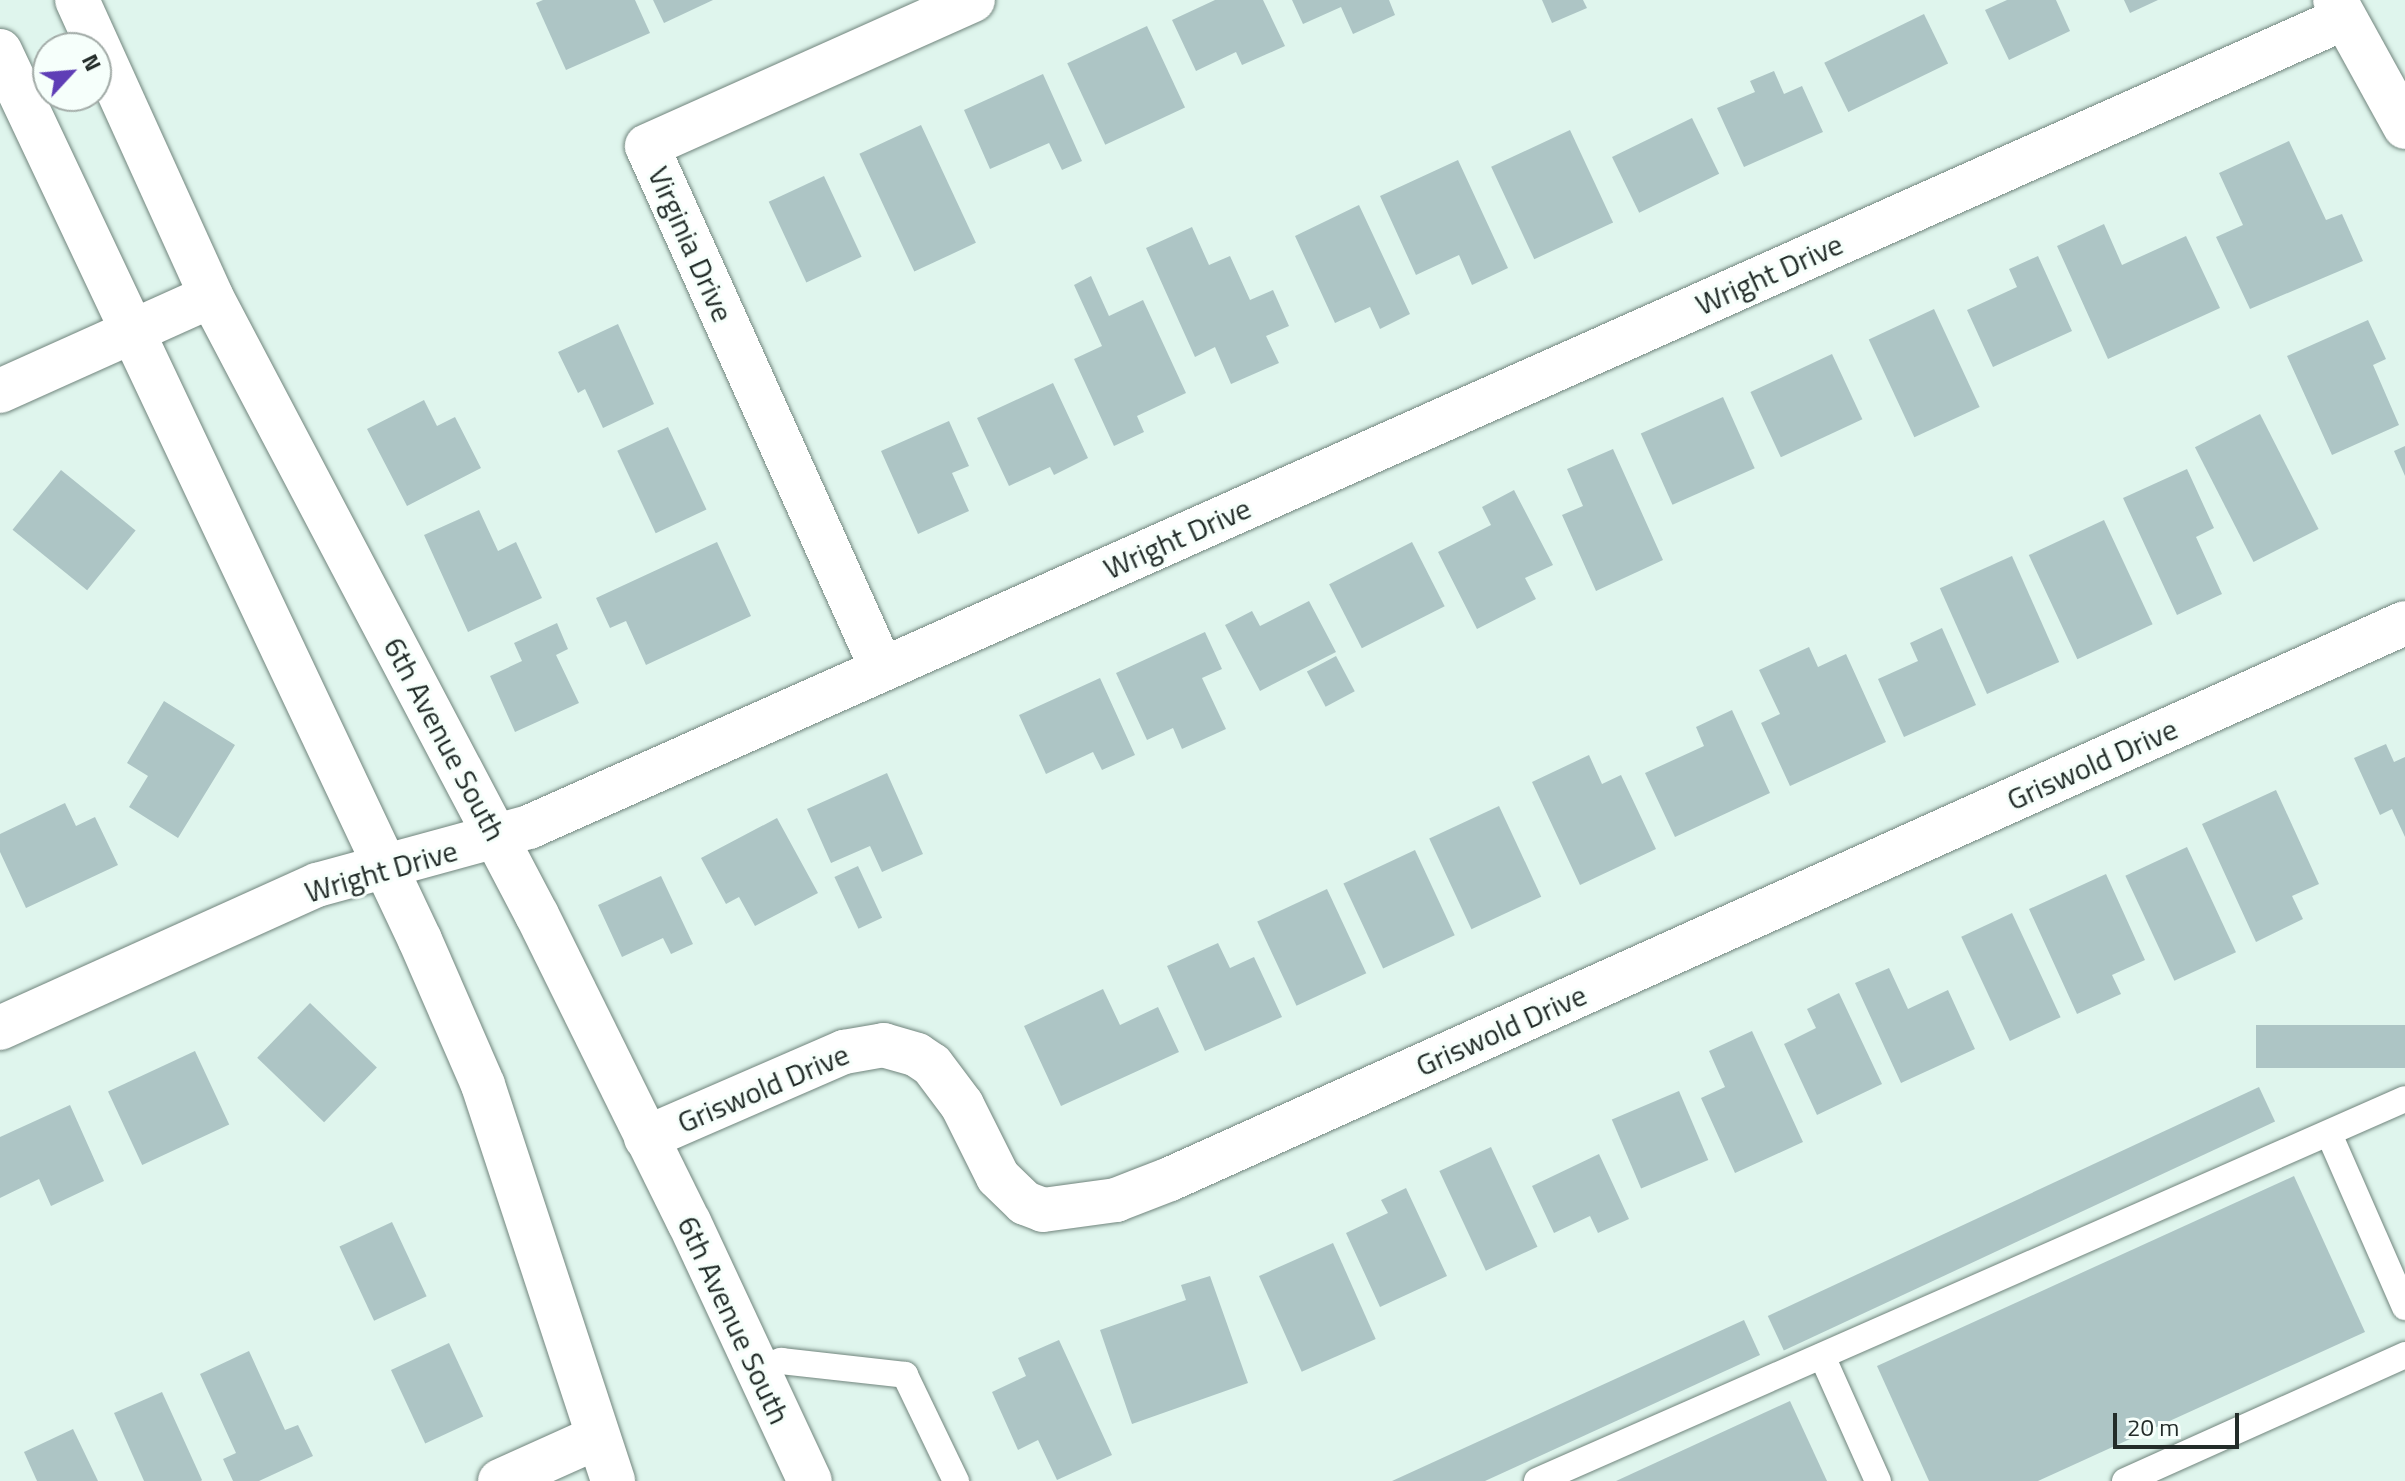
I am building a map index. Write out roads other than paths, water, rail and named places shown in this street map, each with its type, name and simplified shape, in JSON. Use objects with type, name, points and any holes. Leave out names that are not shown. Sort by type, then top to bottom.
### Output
[{"type":"street","name":"6th Avenue South","points":[[77,0],[211,296],[497,837],[646,1138],[810,1481]]},
{"type":"street","name":"Virginia Drive","points":[[882,669],[647,146],[973,0]]},
{"type":"street","points":[[2340,9],[2405,127]]},
{"type":"street","name":"Wright Drive","points":[[0,1028],[317,885],[529,827],[2340,9]]},
{"type":"street","points":[[0,51],[386,866],[483,1085],[613,1481]]},
{"type":"street","points":[[0,391],[211,296]]},
{"type":"street","name":"Griswold Drive","points":[[646,1138],[844,1052],[883,1045],[917,1055],[940,1074],[962,1105],[998,1177],[1025,1203],[1043,1210],[1116,1200],[1170,1179],[2405,623]]},
{"type":"street","points":[[500,1481],[598,1437]]},
{"type":"lane","points":[[1537,1481],[2405,1099]]},
{"type":"lane","points":[[2329,1134],[2405,1307]]},
{"type":"lane","points":[[2125,1481],[2405,1355]]},
{"type":"lane","points":[[1822,1356],[1878,1481]]},
{"type":"lane","points":[[757,1370],[781,1361],[905,1375],[956,1481]]}]
